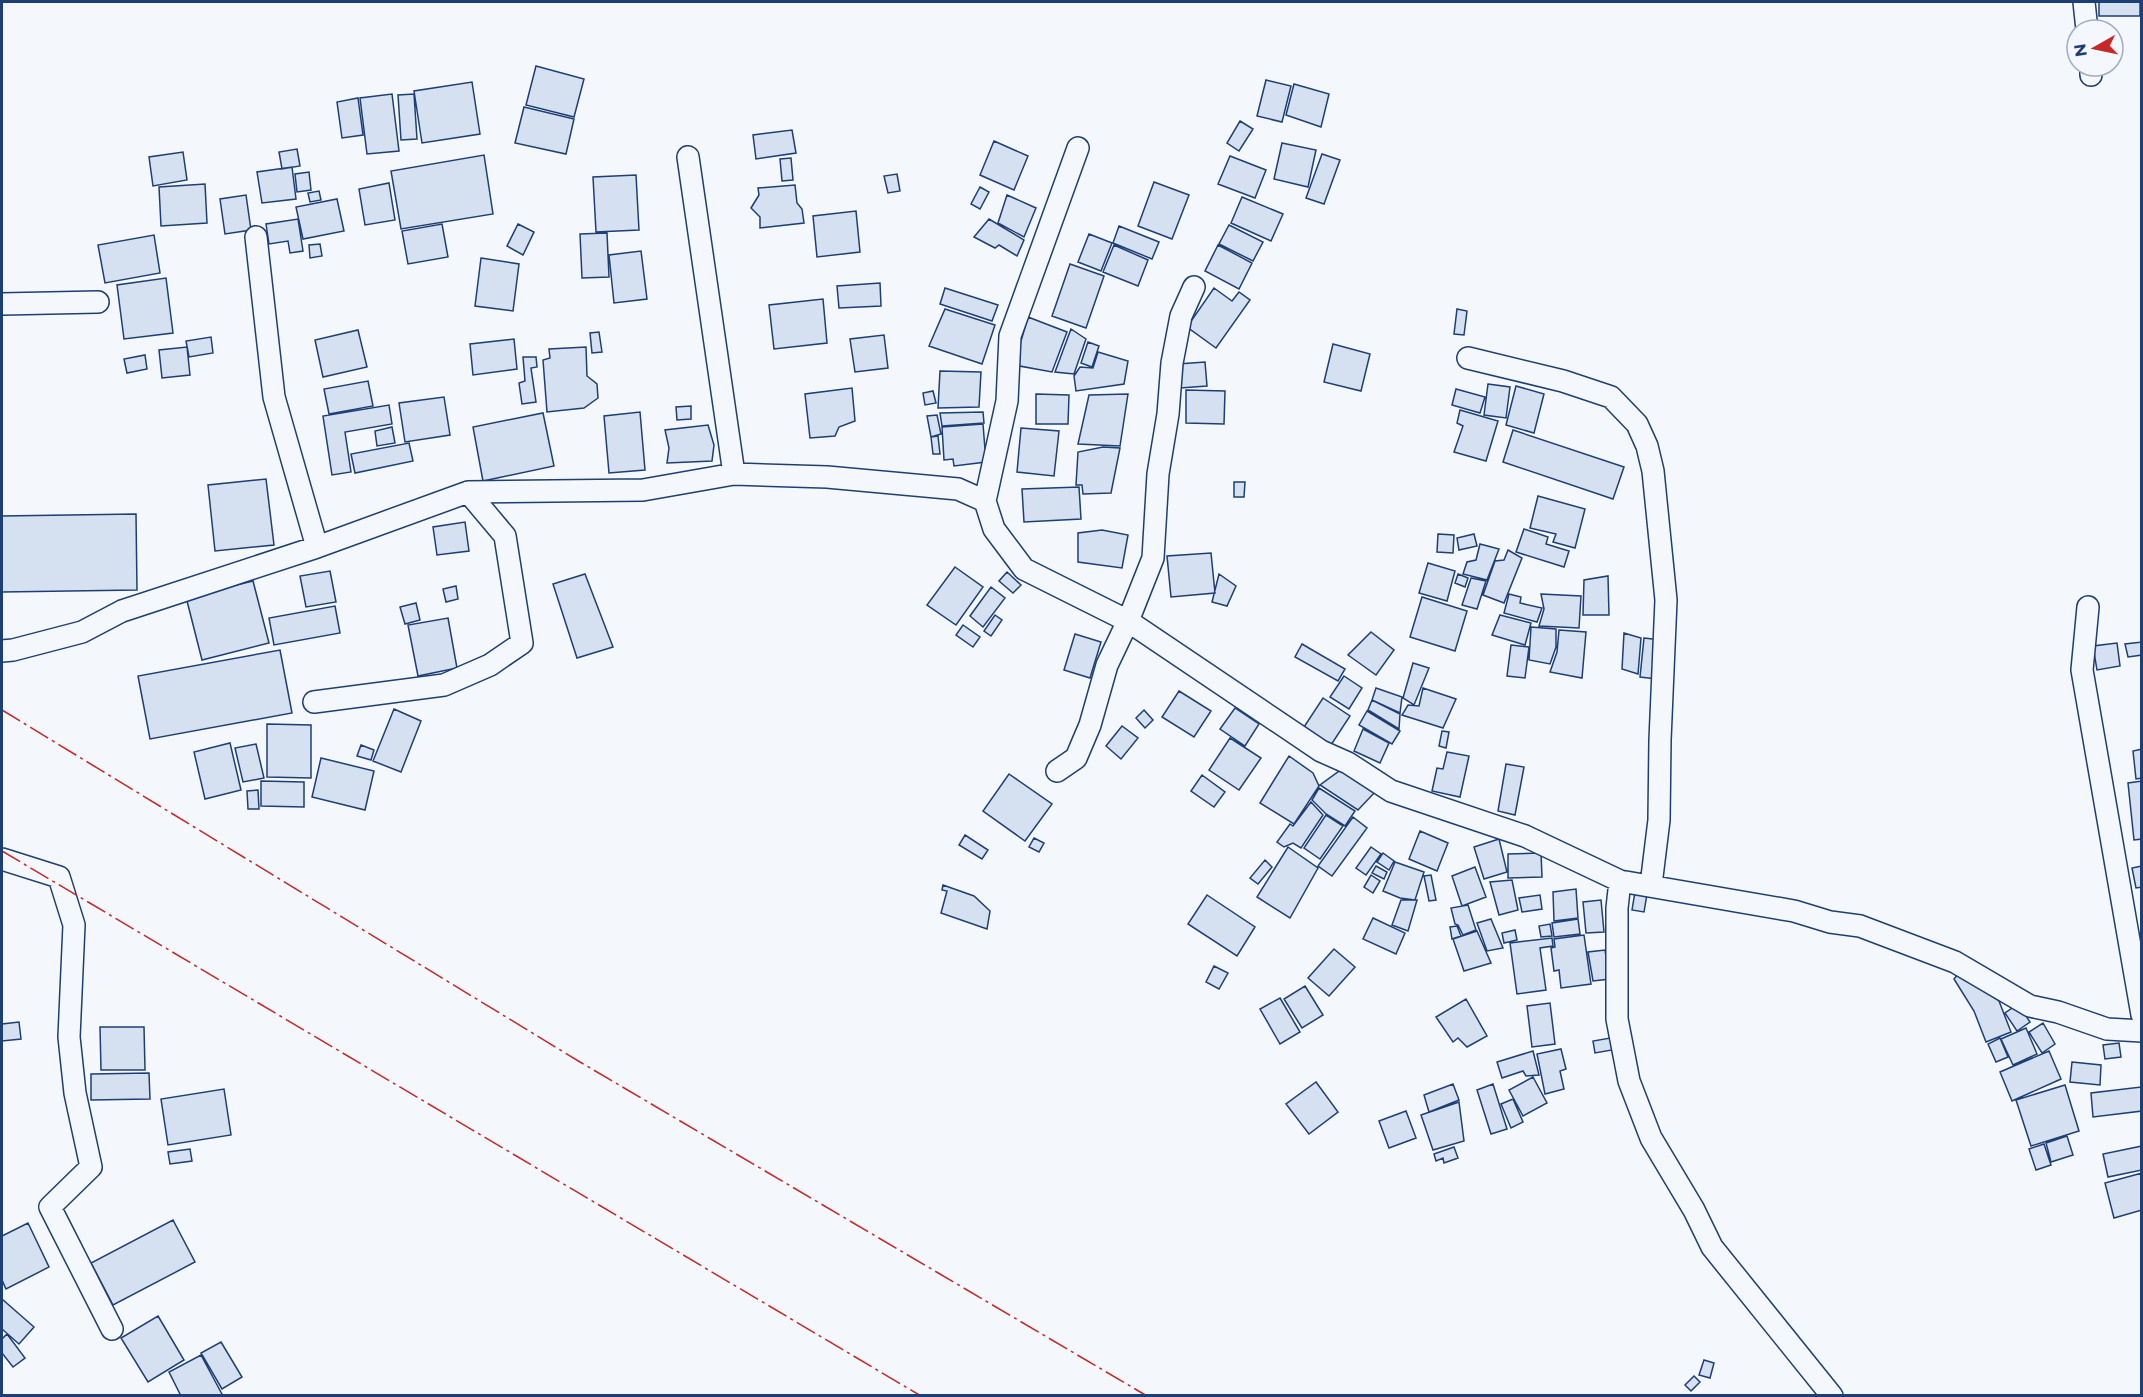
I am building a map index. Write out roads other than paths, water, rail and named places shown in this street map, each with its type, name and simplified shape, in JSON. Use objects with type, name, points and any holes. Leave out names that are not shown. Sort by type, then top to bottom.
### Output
[{"type":"street","points":[[2084,2],[2086,18]]},
{"type":"street","points":[[1078,148],[1010,336],[1007,401],[985,501],[994,529],[1024,569],[1128,621],[1321,751],[1348,764],[1391,791],[1525,836],[1620,881],[1860,926],[1955,962],[2030,1006],[2058,1012],[2107,1029],[2142,1031]]},
{"type":"street","points":[[688,157],[734,474]]},
{"type":"street","points":[[256,237],[274,397],[317,547]]},
{"type":"street","points":[[1057,771],[1076,758],[1090,725],[1107,665],[1128,621],[1153,558],[1158,474],[1168,414],[1172,363],[1181,316],[1194,287]]},
{"type":"street","points":[[2,304],[98,302]]},
{"type":"street","points":[[1468,358],[1563,381],[1611,397],[1626,409],[1637,424],[1647,446],[1653,471],[1666,600],[1659,820],[1651,885]]},
{"type":"street","points":[[2,651],[13,651],[82,632],[122,611],[317,547],[468,492],[643,490],[734,474],[827,477],[958,489],[985,501]]},
{"type":"street","points":[[314,702],[444,685],[490,665],[522,643],[505,536],[468,492]]},
{"type":"street","points":[[2088,608],[2082,670],[2142,1015]]},
{"type":"street","points":[[2,859],[59,877],[74,925],[69,1037],[75,1094],[91,1167],[50,1207],[112,1329]]},
{"type":"street","points":[[1620,881],[1617,908],[1617,1019],[1629,1081],[1651,1138],[1694,1210],[1712,1247],[1832,1395]]}]
